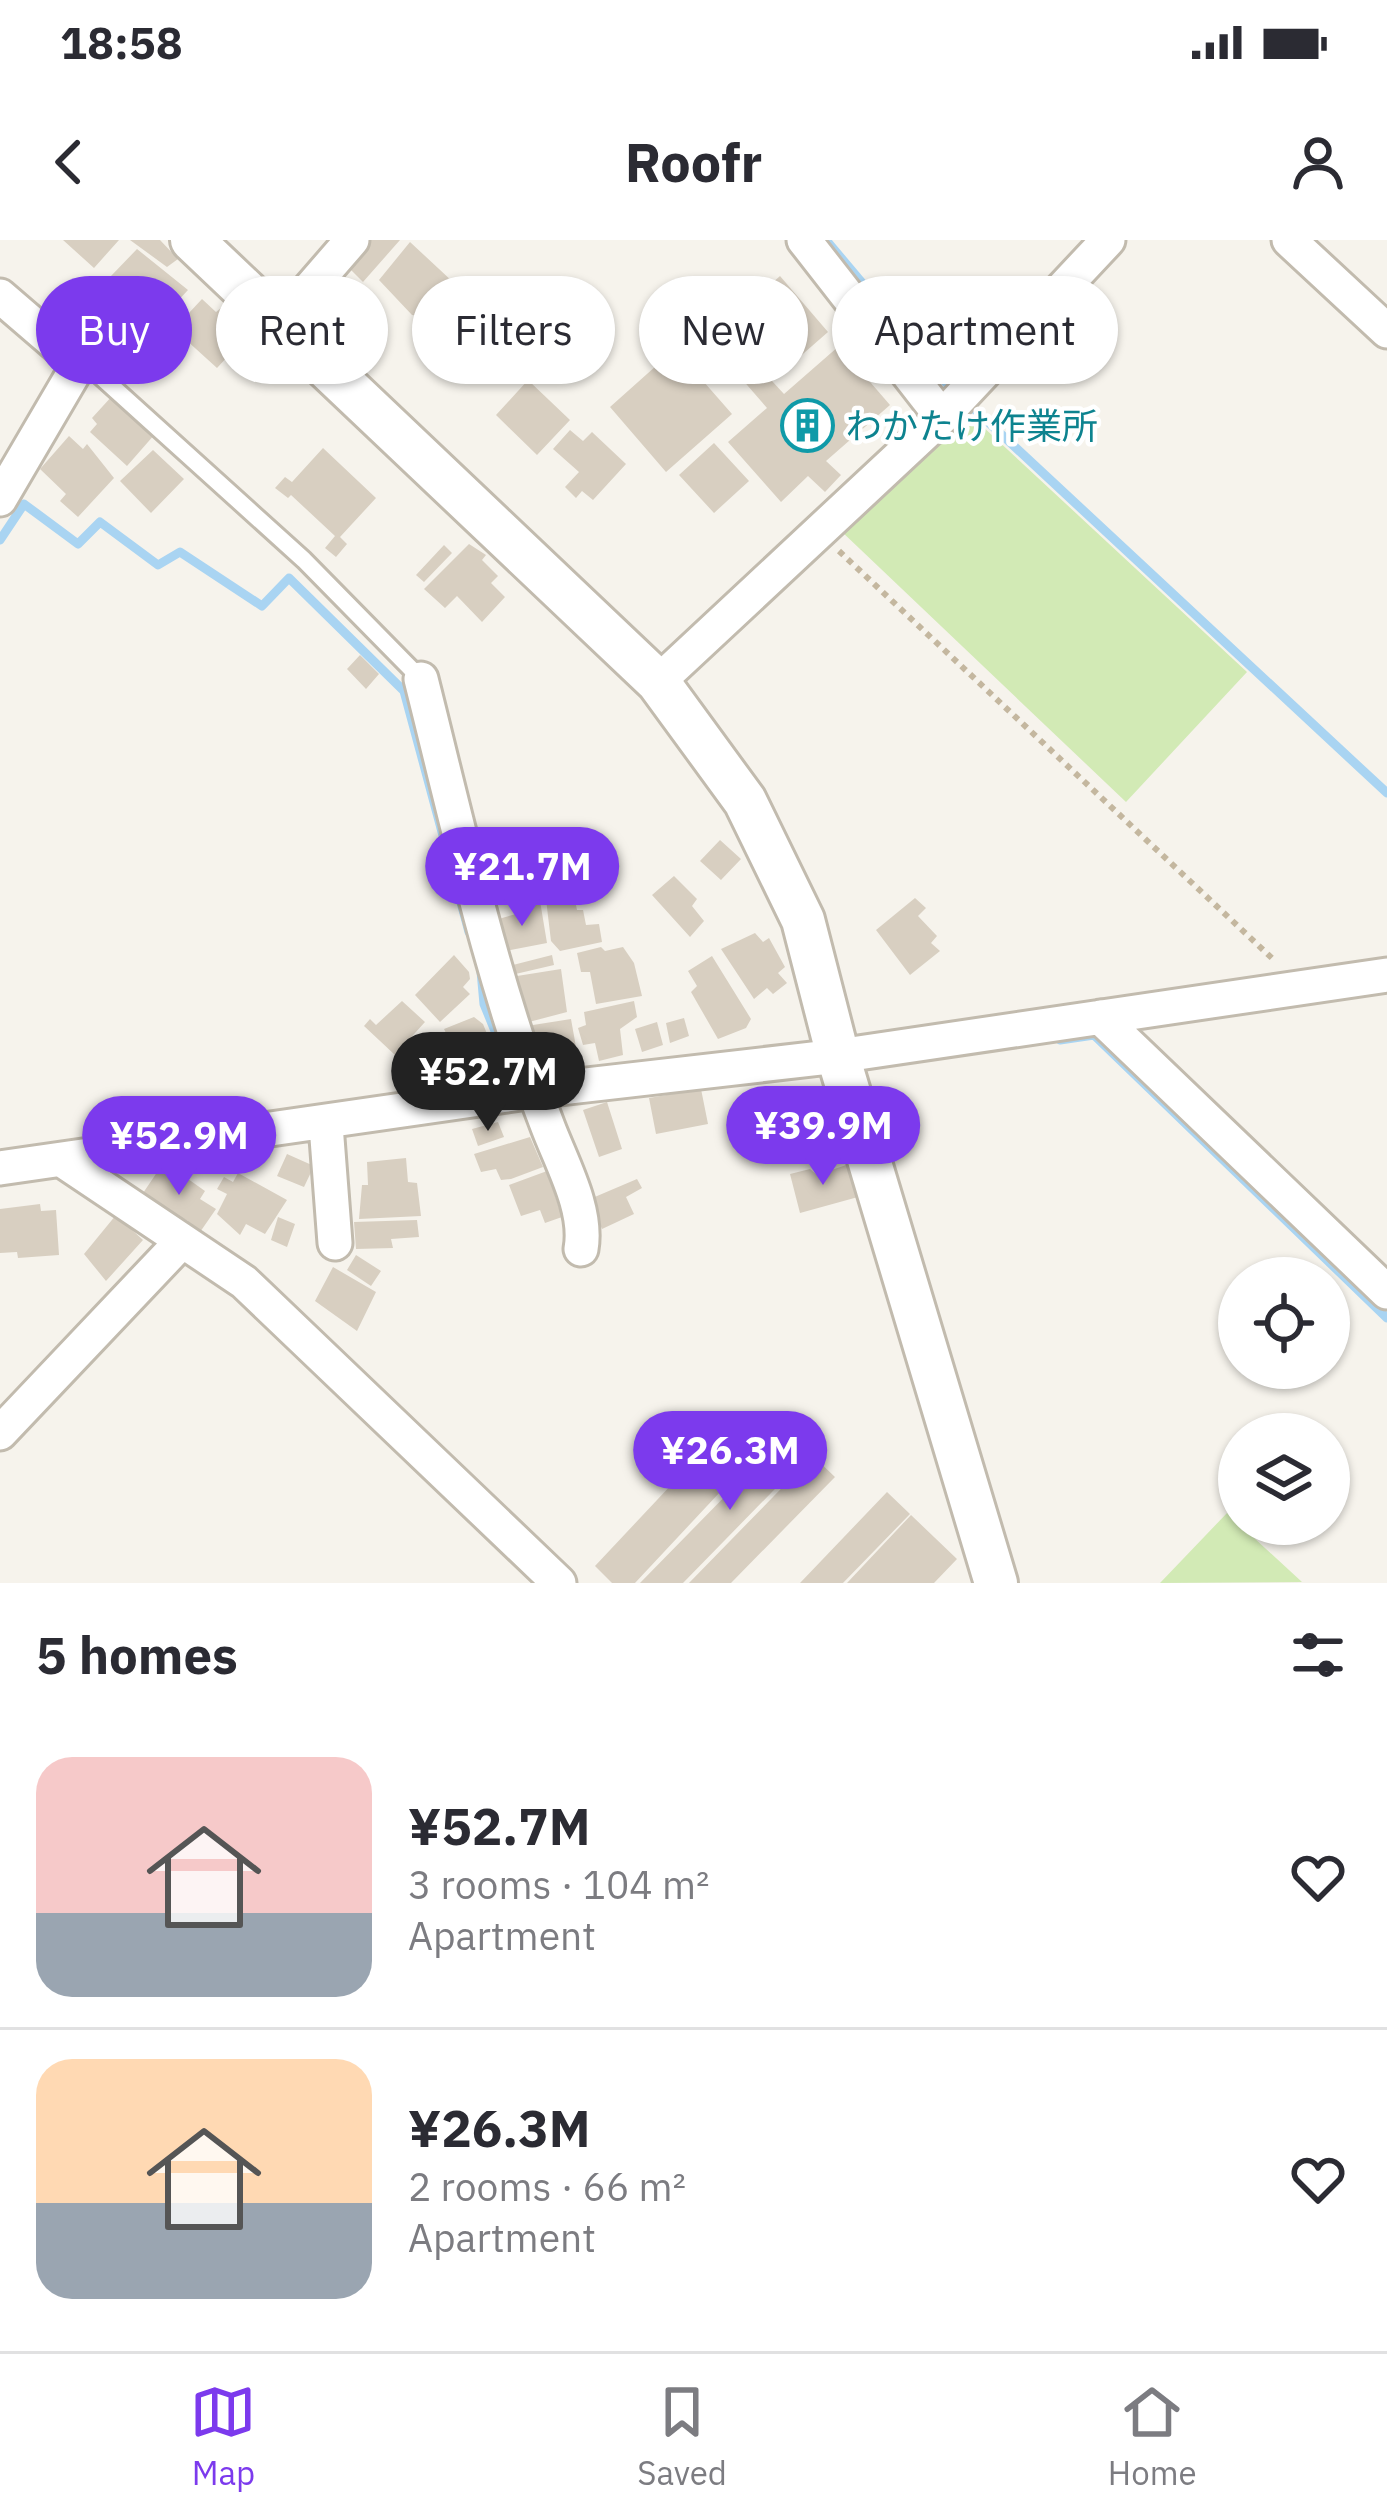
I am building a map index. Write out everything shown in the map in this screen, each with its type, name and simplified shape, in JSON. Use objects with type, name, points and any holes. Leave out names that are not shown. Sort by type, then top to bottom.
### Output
[{"type":"street","points":[[192,240],[230,276]]},
{"type":"street","points":[[321,276],[352,240]]},
{"type":"street","points":[[804,240],[942,417]]},
{"type":"street","points":[[658,682],[942,417],[1108,240]]},
{"type":"street","points":[[1289,240],[1387,332]]},
{"type":"street","points":[[0,296],[36,327]]},
{"type":"street","points":[[0,499],[67,384]]},
{"type":"street","points":[[344,384],[658,682],[745,801],[802,920],[838,1056],[996,1583]]},
{"type":"street","points":[[421,679],[504,1008],[573,1194],[584,1235],[581,1250]]},
{"type":"street","points":[[0,1168],[326,1125],[534,1091],[838,1056],[1387,975]]},
{"type":"street","points":[[1100,1017],[1387,1292]]},
{"type":"street","points":[[326,1125],[335,1243]]},
{"type":"street","points":[[62,1160],[244,1282],[560,1583]]},
{"type":"street","points":[[0,1433],[182,1241]]},
{"type":"lane","points":[[109,384],[304,560],[421,679]]},
{"type":"path","points":[[818,532],[1304,988]]},
{"type":"green space","points":[[967,412],[1247,672],[1126,802],[840,530]]},
{"type":"green space","points":[[1218,1522],[1218,1545],[1262,1545],[1302,1582],[1160,1583]]},
{"type":"building","points":[[63,240],[119,240],[94,268]]},
{"type":"building","points":[[130,240],[160,240],[178,259],[167,267]]},
{"type":"building","points":[[366,240],[400,240],[368,276],[357,276],[345,264]]},
{"type":"building","points":[[410,242],[447,276],[412,276],[412,315],[388,290],[388,276],[382,276]]},
{"type":"building","points":[[137,249],[171,276],[111,276]]},
{"type":"building","points":[[202,299],[216,312],[216,367],[192,345],[192,310]]},
{"type":"building","name":"わかたけ作業所","points":[[808,309],[828,332],[808,350]]},
{"type":"building","name":"わかたけ作業所","points":[[832,352],[832,384],[872,384],[890,405],[826,461],[841,475],[825,492],[808,476],[781,502],[728,442],[767,408],[746,384],[775,384],[784,394],[795,384],[808,384],[808,373]]},
{"type":"building","points":[[639,381],[706,384],[732,414],[666,472],[610,407]]},
{"type":"building","points":[[524,384],[532,384],[570,420],[537,455],[496,415]]},
{"type":"building","points":[[113,395],[155,434],[127,466],[90,432],[97,424],[92,418]]},
{"type":"building","points":[[570,430],[583,441],[592,432],[626,464],[593,500],[582,491],[576,498],[565,487],[579,472],[553,449]]},
{"type":"building","points":[[69,436],[83,449],[87,444],[114,478],[78,517],[60,501],[66,494],[40,469]]},
{"type":"building","points":[[714,443],[749,481],[714,513],[679,475]]},
{"type":"building","points":[[323,448],[376,498],[340,537],[347,544],[336,557],[325,548],[335,536],[291,495],[288,498],[275,488],[285,477],[292,482]]},
{"type":"building","points":[[153,450],[184,479],[151,513],[120,481]]},
{"type":"building","points":[[469,544],[486,555],[482,560],[498,576],[491,583],[505,597],[482,622],[457,596],[445,608],[424,589]]},
{"type":"building","points":[[444,545],[452,553],[424,582],[416,575]]},
{"type":"building","points":[[360,655],[379,674],[366,689],[347,669]]},
{"type":"building","points":[[720,840],[741,859],[721,880],[700,861]]},
{"type":"building","points":[[674,876],[697,899],[692,906],[704,921],[690,937],[652,895]]},
{"type":"building","points":[[561,889],[575,900],[577,910],[583,910],[586,925],[599,924],[602,942],[560,951],[551,941],[545,891]]},
{"type":"building","points":[[915,898],[926,908],[918,916],[937,936],[931,943],[940,951],[910,975],[876,930]]},
{"type":"building","points":[[530,901],[540,901],[547,943],[500,952],[495,920],[530,910]]},
{"type":"building","points":[[755,933],[763,942],[769,938],[785,967],[778,973],[787,983],[773,994],[767,988],[754,999],[721,949]]},
{"type":"building","points":[[601,947],[605,951],[623,947],[634,963],[642,996],[596,1004],[590,972],[581,972],[577,953]]},
{"type":"building","points":[[454,955],[469,972],[463,987],[470,994],[440,1022],[415,995]]},
{"type":"building","points":[[552,955],[554,965],[507,976],[505,967]]},
{"type":"building","points":[[712,956],[751,1019],[746,1028],[718,1039],[691,992],[697,986],[688,971]]},
{"type":"building","points":[[561,969],[567,1012],[529,1022],[517,976]]},
{"type":"building","points":[[402,1001],[425,1022],[395,1055],[364,1026],[370,1019],[376,1025]]},
{"type":"building","points":[[634,1001],[637,1017],[620,1029],[623,1055],[599,1061],[595,1043],[583,1045],[578,1028],[586,1025],[584,1012]]},
{"type":"building","points":[[474,1017],[483,1024],[504,1075],[475,1087],[463,1056],[452,1061],[444,1046],[450,1041],[444,1029]]},
{"type":"building","points":[[684,1018],[689,1036],[670,1043],[666,1023]]},
{"type":"building","points":[[571,1019],[579,1064],[554,1066],[548,1055],[534,1056],[528,1030],[533,1025]]},
{"type":"building","points":[[657,1022],[663,1045],[642,1052],[635,1029]]},
{"type":"building","points":[[423,1047],[435,1067],[420,1076],[409,1055]]},
{"type":"building","points":[[701,1089],[708,1124],[656,1134],[649,1098]]},
{"type":"building","points":[[607,1102],[622,1149],[599,1157],[583,1110]]},
{"type":"building","points":[[498,1122],[504,1137],[478,1146],[472,1129]]},
{"type":"building","points":[[530,1137],[543,1167],[501,1180],[496,1169],[481,1172],[474,1154]]},
{"type":"building","points":[[287,1154],[314,1166],[304,1187],[277,1176]]},
{"type":"building","points":[[406,1158],[408,1182],[417,1183],[421,1216],[359,1219],[362,1185],[368,1185],[367,1162]]},
{"type":"building","points":[[164,1162],[205,1191],[200,1199],[216,1209],[198,1235],[185,1226],[188,1221],[141,1196]]},
{"type":"building","points":[[849,1164],[858,1197],[800,1213],[790,1174],[810,1169],[817,1175]]},
{"type":"building","points":[[547,1171],[562,1217],[545,1223],[540,1210],[521,1216],[509,1185]]},
{"type":"building","points":[[238,1173],[287,1200],[265,1234],[246,1224],[240,1235],[217,1214],[227,1194],[217,1189],[224,1177],[233,1182]]},
{"type":"building","points":[[637,1179],[642,1188],[626,1197],[634,1214],[602,1229],[590,1199]]},
{"type":"building","points":[[40,1204],[41,1211],[56,1210],[59,1255],[18,1258],[17,1252],[0,1253],[0,1209]]},
{"type":"building","points":[[116,1215],[143,1240],[106,1281],[84,1254]]},
{"type":"building","points":[[278,1217],[295,1224],[287,1247],[271,1240]]},
{"type":"building","points":[[417,1220],[419,1237],[391,1239],[393,1248],[356,1249],[354,1222]]},
{"type":"building","points":[[356,1255],[381,1271],[371,1286],[347,1270]]},
{"type":"building","points":[[333,1267],[376,1292],[357,1331],[315,1301]]},
{"type":"building","points":[[734,1418],[764,1445],[635,1583],[612,1583],[595,1566]]},
{"type":"building","points":[[788,1432],[810,1453],[683,1583],[640,1583]]},
{"type":"building","points":[[813,1456],[835,1477],[731,1583],[689,1583]]},
{"type":"building","points":[[887,1492],[910,1514],[843,1583],[800,1583]]},
{"type":"building","points":[[911,1515],[957,1559],[934,1583],[847,1583]]},
{"type":"waterway","points":[[826,240],[948,385]]},
{"type":"waterway","points":[[972,407],[1387,793]]},
{"type":"waterway","points":[[0,540],[24,504],[78,544],[100,522],[158,565],[180,552],[262,606],[289,578],[404,691],[469,932]]},
{"type":"waterway","points":[[481,971],[484,1004],[508,1063]]},
{"type":"waterway","points":[[1060,1040],[1094,1035],[1387,1318]]},
{"type":"place","name":"わかたけ作業所","points":[[807,425]]}]
